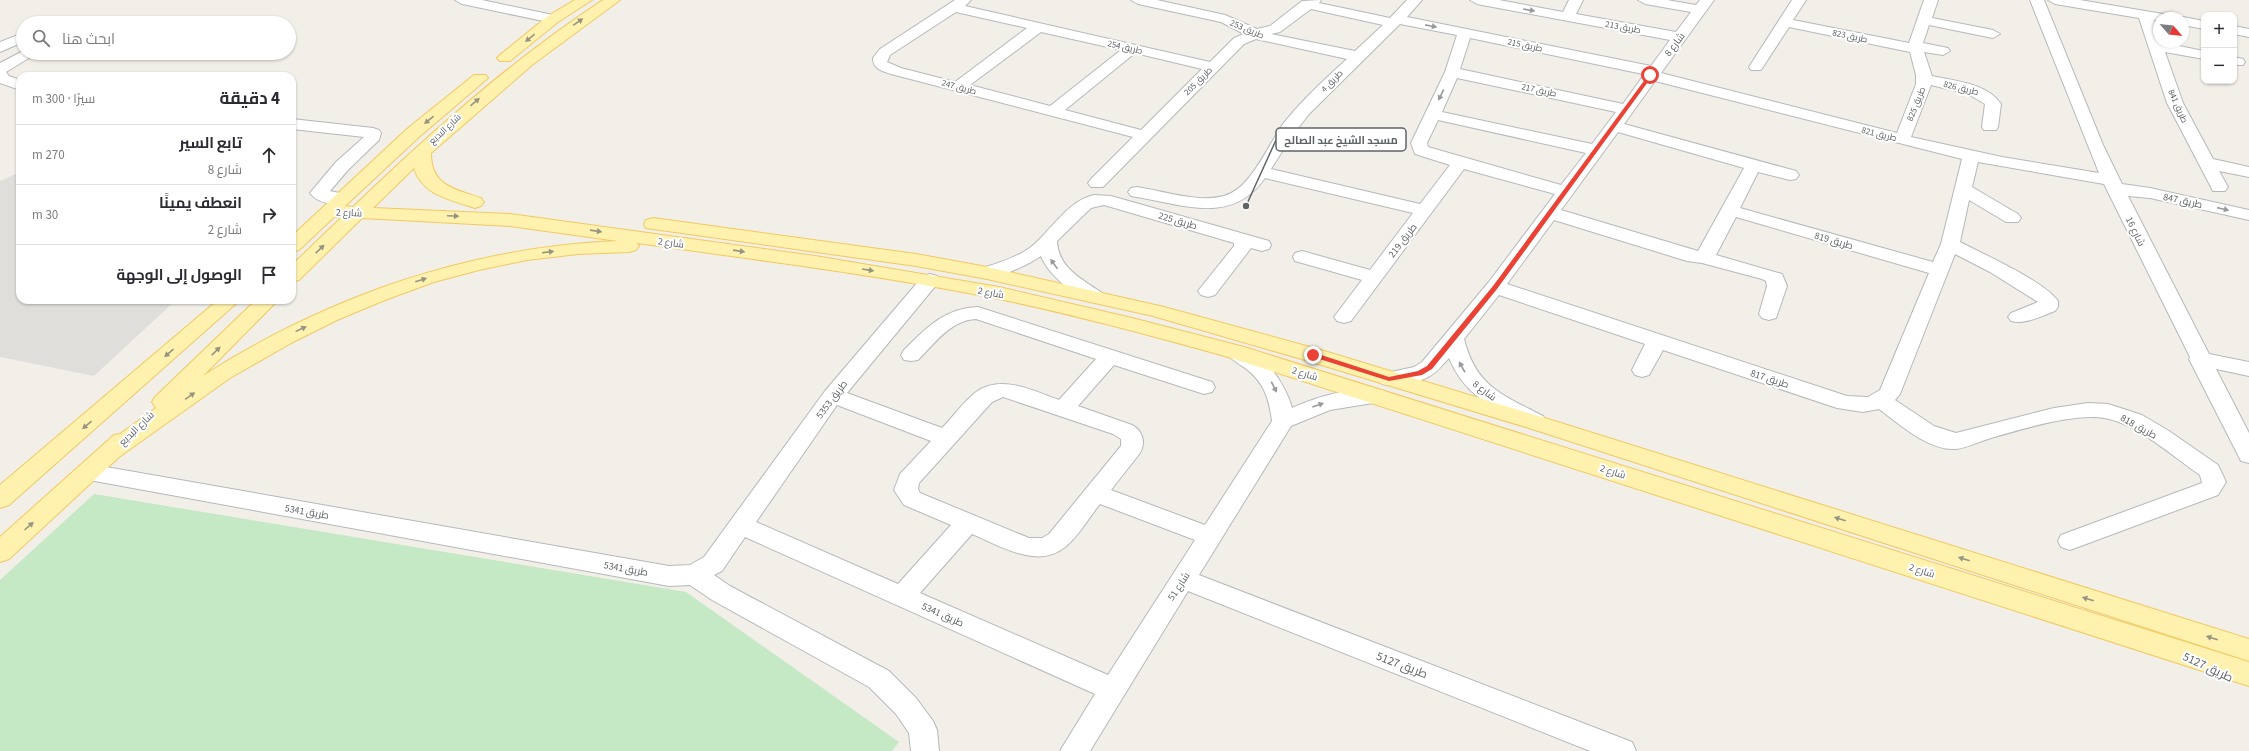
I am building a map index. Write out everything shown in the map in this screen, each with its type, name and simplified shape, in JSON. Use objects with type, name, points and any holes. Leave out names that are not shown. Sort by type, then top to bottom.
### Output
[{"type":"main road","name":"شارع البديع","points":[[296,271],[350,205],[413,133],[553,19],[585,0]]},
{"type":"main road","name":"شارع البديع","points":[[296,243],[422,151],[468,108],[514,70],[583,19],[613,0]]},
{"type":"main road","points":[[422,151],[422,170],[426,179],[448,192],[475,202]]},
{"type":"main road","name":"شارع 2","points":[[350,205],[475,202],[718,232],[916,260],[987,273],[1095,297],[1227,330],[1383,387],[2166,648],[2249,674]]},
{"type":"main road","name":"شارع 2","points":[[350,205],[510,220],[704,247],[930,280],[1070,309],[1236,352],[1537,423],[2246,648]]},
{"type":"main road","points":[[112,451],[238,363],[283,338],[336,312],[418,281],[459,269],[542,252],[619,246],[704,247]]},
{"type":"main road","points":[[0,499],[225,304]]},
{"type":"main road","name":"شارع البديع","points":[[0,552],[112,451],[264,304]]},
{"type":"street","points":[[462,0],[553,19]]},
{"type":"street","name":"طريق 253","points":[[1138,0],[1158,2],[1225,19],[1255,34],[1287,43],[1356,56]]},
{"type":"street","name":"طريق 4","points":[[1137,192],[1207,203],[1223,202],[1238,197],[1261,172],[1297,118],[1356,56],[1395,21],[1415,0]]},
{"type":"street","name":"طريق 213","points":[[1477,0],[1679,37]]},
{"type":"street","points":[[1567,17],[1576,0]]},
{"type":"street","points":[[1645,0],[1704,5]]},
{"type":"street","points":[[1756,67],[1800,0]]},
{"type":"street","points":[[1931,0],[1915,47],[1943,51]]},
{"type":"street","name":"شارع 16","points":[[2037,0],[2095,144],[2114,185],[2199,359],[2249,455]]},
{"type":"street","points":[[2056,0],[2153,16]]},
{"type":"street","name":"طريق 215","points":[[1310,2],[1395,21],[1465,32],[1652,73]]},
{"type":"street","name":"طريق 205","points":[[987,273],[1025,259],[1048,240],[1085,204],[1143,135],[1239,41],[1255,34],[1275,29],[1310,2]]},
{"type":"street","name":"طريق 254","points":[[958,4],[1038,27],[1212,67]]},
{"type":"street","name":"طريق 247","points":[[958,4],[885,52],[880,58],[880,63],[886,68],[1143,135]]},
{"type":"street","name":"شارع 8","points":[[1383,387],[1420,373],[1430,367],[1454,339],[1551,213],[1652,73],[1704,5]]},
{"type":"street","name":"طريق 841","points":[[2145,15],[2153,43]]},
{"type":"street","points":[[1923,20],[1993,34]]},
{"type":"street","name":"طريق 823","points":[[1785,22],[1915,47]]},
{"type":"street","points":[[2189,22],[2201,24]]},
{"type":"street","points":[[958,87],[1038,27]]},
{"type":"street","points":[[2237,31],[2249,33]]},
{"type":"street","points":[[1465,32],[1452,72],[1431,114],[1419,143],[1419,148],[1424,153],[1566,192]]},
{"type":"street","points":[[0,48],[16,41]]},
{"type":"street","name":"طريق 825","points":[[1902,140],[1923,89],[1924,79],[1915,47]]},
{"type":"street","name":"طريق 841","points":[[2155,48],[2175,103],[2219,187]]},
{"type":"street","points":[[2165,48],[2201,54]]},
{"type":"street","points":[[1053,112],[1131,49]]},
{"type":"street","points":[[0,69],[17,60]]},
{"type":"street","name":"طريق 217","points":[[1452,72],[1626,109]]},
{"type":"street","name":"طريق 821","points":[[1652,73],[1902,140],[1971,156],[2114,185]]},
{"type":"street","points":[[0,74],[3,79],[16,84]]},
{"type":"street","name":"طريق 826","points":[[1924,79],[1973,91],[1988,97],[1993,104],[1990,127]]},
{"type":"street","points":[[1431,114],[1597,150]]},
{"type":"street","points":[[296,124],[373,133],[373,137],[342,166],[319,193],[350,205]]},
{"type":"street","points":[[1614,126],[1790,175]]},
{"type":"street","points":[[1882,401],[1889,394],[1950,244],[1971,156]]},
{"type":"street","name":"طريق 219","points":[[1344,317],[1460,163]]},
{"type":"street","points":[[2207,163],[2249,172]]},
{"type":"street","points":[[1703,257],[1709,252],[1752,168],[1751,165]]},
{"type":"street","points":[[1261,172],[1425,210]]},
{"type":"street","name":"طريق 847","points":[[2114,185],[2249,215]]},
{"type":"street","points":[[1963,190],[2012,218]]},
{"type":"street","name":"طريق 225","points":[[1095,192],[1113,202],[1262,245]]},
{"type":"street","name":"طريق 819","points":[[1730,210],[1940,270]]},
{"type":"street","points":[[1551,213],[1685,255],[1703,257],[1770,275],[1775,278],[1777,286],[1769,314]]},
{"type":"street","points":[[1048,240],[1048,252],[1052,263],[1058,271],[1095,297]]},
{"type":"street","points":[[1208,291],[1243,246],[1243,240]]},
{"type":"street","points":[[1950,244],[1997,268],[2043,296],[2048,301],[2048,307],[2018,317]]},
{"type":"street","points":[[1302,257],[1373,277]]},
{"type":"street","name":"طريق 5353","points":[[740,525],[833,396],[894,321],[930,280]]},
{"type":"street","name":"طريق 817","points":[[1495,287],[1845,403],[1866,406],[1882,401]]},
{"type":"street","points":[[912,355],[948,320],[970,312],[986,315],[1204,387]]},
{"type":"street","name":"شارع 8","points":[[1454,339],[1461,366],[1470,379],[1492,397],[1537,423]]},
{"type":"street","points":[[1642,370],[1657,341]]},
{"type":"street","points":[[1236,352],[1257,366],[1272,382],[1281,401],[1283,421]]},
{"type":"street","points":[[1063,409],[1110,356]]},
{"type":"street","points":[[2199,359],[2249,369]]},
{"type":"street","name":"شارع 51","points":[[1074,751],[1283,421],[1303,410],[1326,402],[1350,397],[1383,387]]},
{"type":"street","points":[[994,391],[1012,391],[1063,409],[1121,429],[1130,434],[1133,438],[1132,448],[1058,540],[1048,546],[1029,547],[912,499],[906,490],[908,480],[984,397],[994,391]]},
{"type":"street","points":[[833,396],[946,438]]},
{"type":"street","name":"طريق 818","points":[[1882,401],[1935,436],[1946,440],[1956,440],[2039,418],[2089,410],[2108,411],[2130,419],[2149,430],[2210,471],[2214,482],[2210,489],[2070,541]]},
{"type":"street","name":"طريق 5341","points":[[89,472],[676,577],[695,574],[713,564],[740,525],[1113,688]]},
{"type":"street","points":[[1096,493],[1210,536]]},
{"type":"street","points":[[902,596],[968,522]]},
{"type":"street","points":[[695,574],[721,593],[878,679],[906,706],[923,730],[925,751]]},
{"type":"street","name":"طريق 5127","points":[[1183,579],[1622,751]]},
{"type":"street","name":"طريق 5127","points":[[2166,648],[2249,686]]},
{"type":"shaded area","points":[[16,174],[16,304],[172,304],[94,376],[0,357],[0,181]]},
{"type":"green space","points":[[94,494],[686,592],[899,742],[892,751],[0,751],[0,580]]},
{"type":"place","name":"مسجد الشيخ عبد الصالح","points":[[1246,206]]},
{"type":"route","points":[[1313,355],[1389,379],[1420,373],[1430,367],[1495,287],[1551,213],[1650,75]]}]
